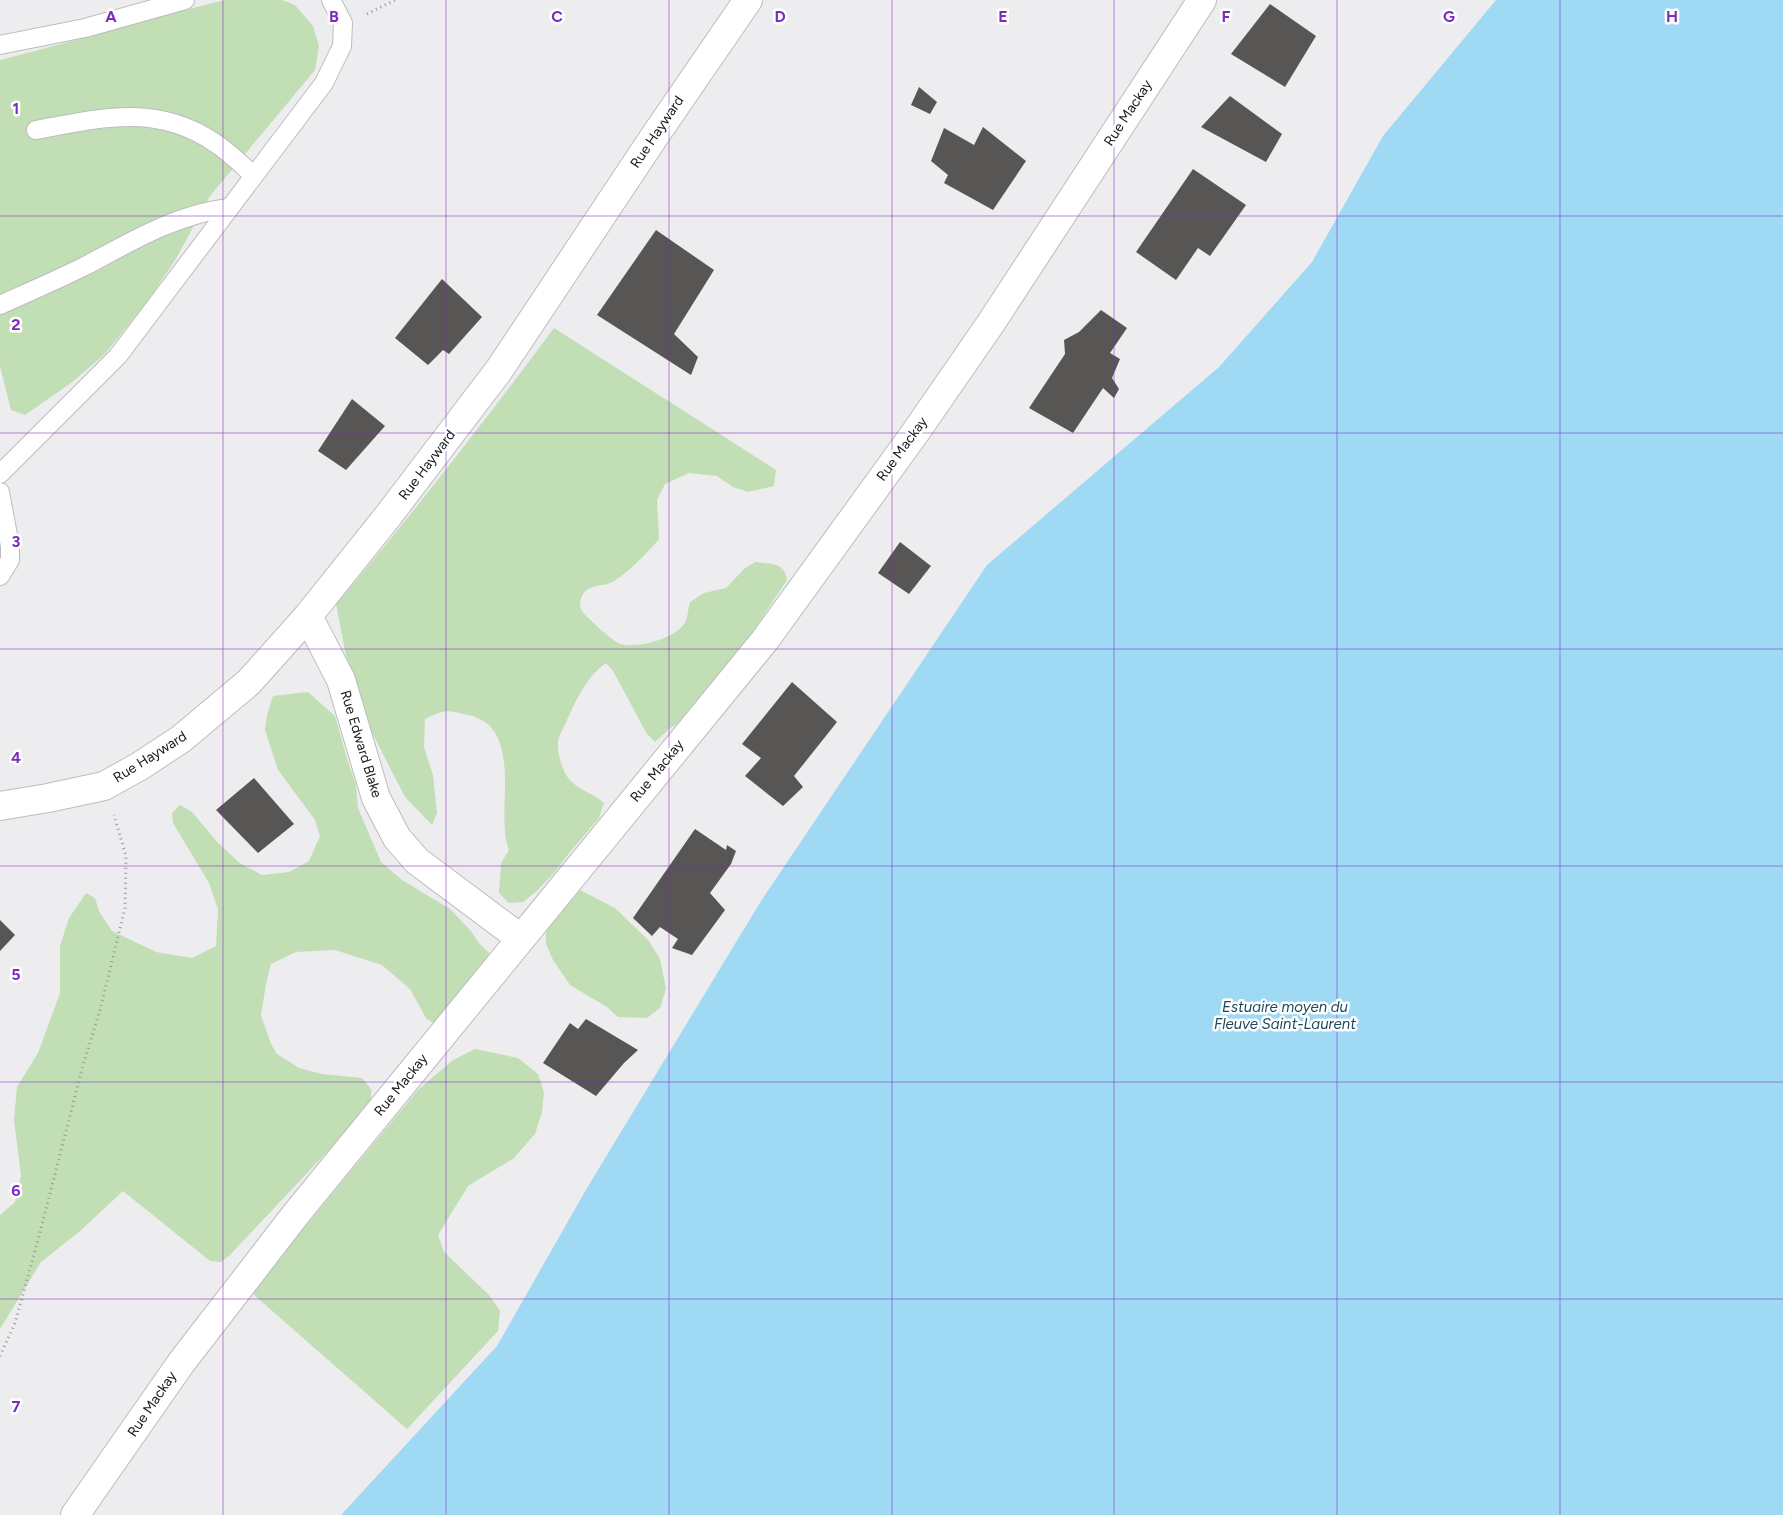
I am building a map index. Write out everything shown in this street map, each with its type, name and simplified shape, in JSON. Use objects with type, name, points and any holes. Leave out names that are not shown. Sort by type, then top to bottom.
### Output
[{"type":"street","name":"Rue Hayward","points":[[0,806],[104,786],[140,766],[181,739],[249,682],[308,616],[388,516],[499,370],[748,0]]},
{"type":"street","name":"Rue Mackay","points":[[75,1515],[187,1355],[296,1214],[765,640],[915,433],[991,324],[1202,0]]},
{"type":"street","name":"Rue Edward Blake","points":[[308,616],[340,680],[376,798],[397,838],[417,861],[520,938]]},
{"type":"lane","points":[[0,45],[85,28],[185,0]]},
{"type":"lane","points":[[0,474],[118,356],[324,83],[342,46],[343,23],[331,0]]},
{"type":"lane","points":[[36,130],[110,116],[152,118],[181,124],[215,143],[253,175]]},
{"type":"lane","points":[[0,305],[69,274],[148,233],[182,218],[207,211],[228,208]]},
{"type":"lane","points":[[0,492],[10,546],[10,560],[0,576]]},
{"type":"path","points":[[343,23],[380,9],[395,0]]},
{"type":"path","points":[[0,1356],[15,1323],[36,1250],[125,908],[126,856],[104,786]]},
{"type":"green space","points":[[225,0],[282,0],[295,5],[313,26],[319,46],[315,70],[210,196],[177,257],[149,299],[105,354],[71,383],[25,415],[11,410],[0,366],[0,60]]},
{"type":"green space","points":[[554,328],[776,470],[774,486],[748,492],[733,487],[717,476],[689,473],[665,484],[657,500],[659,539],[638,562],[620,577],[610,583],[593,587],[583,594],[580,605],[588,617],[620,644],[637,645],[657,641],[675,632],[686,621],[690,602],[704,593],[726,588],[744,569],[755,562],[780,567],[786,574],[787,580],[744,645],[696,705],[679,723],[670,728],[655,742],[647,734],[613,671],[606,663],[593,675],[574,704],[560,734],[558,746],[559,756],[566,776],[576,786],[604,803],[599,818],[537,891],[523,902],[509,903],[499,893],[501,863],[509,850],[505,834],[504,763],[501,747],[495,732],[484,721],[455,712],[437,713],[425,719],[424,747],[433,775],[437,813],[432,825],[405,797],[362,713],[348,666],[336,604],[447,468]]},
{"type":"green space","points":[[308,692],[335,716],[356,785],[358,808],[381,862],[402,880],[450,909],[491,955],[436,1025],[426,1018],[410,989],[382,965],[335,950],[296,952],[271,964],[261,1015],[271,1044],[277,1054],[299,1068],[322,1074],[362,1078],[371,1089],[371,1105],[229,1256],[221,1262],[210,1261],[123,1191],[79,1232],[41,1262],[0,1329],[0,1215],[15,1202],[21,1176],[14,1120],[17,1087],[38,1053],[60,993],[60,946],[69,918],[86,893],[95,898],[99,911],[112,931],[156,952],[192,958],[216,946],[218,909],[209,883],[173,823],[172,813],[180,805],[192,812],[218,843],[241,864],[262,875],[289,872],[309,861],[320,836],[315,820],[278,770],[265,730],[273,696]]},
{"type":"green space","points":[[580,890],[615,908],[649,941],[660,959],[666,989],[660,1008],[647,1018],[618,1017],[607,1007],[570,985],[553,960],[546,944],[546,931]]},
{"type":"green space","points":[[475,1049],[518,1058],[538,1074],[544,1093],[542,1112],[535,1134],[514,1158],[468,1186],[438,1235],[444,1252],[489,1295],[500,1311],[498,1331],[407,1429],[253,1294],[285,1251],[418,1090],[453,1060]]},
{"type":"water","name":"Estuaire moyen du Fleuve Saint-Laurent","points":[[1496,0],[1783,0],[1783,1515],[341,1515],[497,1346],[587,1188],[761,901],[987,565],[1219,367],[1312,262],[1383,136]]},
{"type":"building","points":[[1270,4],[1316,36],[1285,87],[1231,54]]},
{"type":"building","points":[[919,87],[937,102],[930,114],[911,105]]},
{"type":"building","points":[[1230,96],[1282,134],[1266,162],[1201,127]]},
{"type":"building","points":[[983,127],[1026,161],[993,210],[944,183],[948,175],[931,161],[944,128],[974,145]]},
{"type":"building","points":[[1193,169],[1246,205],[1210,256],[1198,248],[1176,280],[1136,252]]},
{"type":"building","points":[[656,230],[714,270],[674,334],[698,357],[691,375],[597,315]]},
{"type":"building","points":[[442,279],[482,317],[449,354],[443,350],[428,365],[395,338]]},
{"type":"building","points":[[1101,310],[1127,328],[1110,353],[1120,359],[1112,378],[1119,389],[1114,398],[1103,388],[1073,433],[1029,408],[1065,354],[1064,340],[1079,332]]},
{"type":"building","points":[[352,399],[385,426],[346,470],[318,451]]},
{"type":"building","points":[[900,542],[931,566],[909,594],[878,573]]},
{"type":"building","points":[[792,682],[837,722],[794,776],[803,787],[783,806],[745,776],[761,758],[742,744]]},
{"type":"building","points":[[254,778],[294,824],[258,853],[216,810]]},
{"type":"building","points":[[695,829],[726,850],[727,845],[736,851],[731,864],[710,893],[725,910],[692,955],[672,948],[678,939],[660,927],[652,936],[633,918]]},
{"type":"building","points":[[0,920],[15,935],[0,951]]},
{"type":"building","points":[[586,1019],[638,1050],[624,1063],[596,1096],[543,1063],[570,1023],[578,1029]]}]
